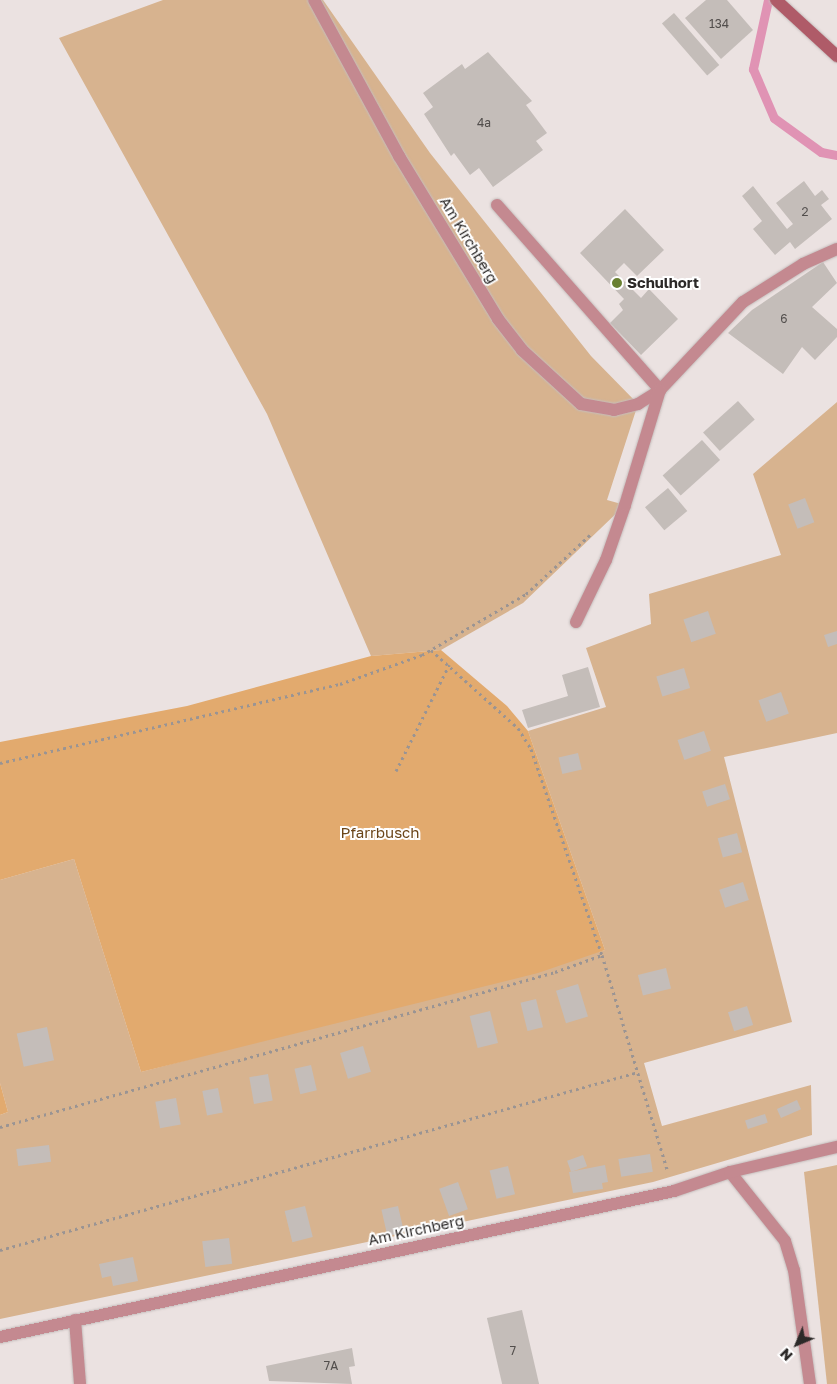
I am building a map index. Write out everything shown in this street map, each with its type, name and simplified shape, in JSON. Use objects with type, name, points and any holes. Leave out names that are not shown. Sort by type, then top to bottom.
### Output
[{"type":"main road","points":[[779,3],[837,56]]},
{"type":"street","name":"Am Kirchberg","points":[[314,0],[399,156],[498,319],[522,350],[581,404],[614,410],[638,404],[660,390],[743,302],[802,264],[837,249]]},
{"type":"street","points":[[497,205],[660,390]]},
{"type":"street","name":"Am Kirchberg","points":[[576,622],[606,560],[660,390]]},
{"type":"street","name":"Am Kirchberg","points":[[0,1337],[674,1191],[730,1172],[837,1147]]},
{"type":"street","points":[[730,1172],[784,1241],[794,1270],[810,1384]]},
{"type":"street","points":[[74,1320],[80,1384]]},
{"type":"path","points":[[0,763],[340,684],[431,649],[526,594],[597,528]]},
{"type":"path","points":[[431,649],[518,728],[531,749],[602,954],[674,1191]]},
{"type":"path","points":[[396,771],[449,665]]},
{"type":"path","points":[[0,1127],[545,975],[602,954]]},
{"type":"path","points":[[0,1250],[638,1072]]},
{"type":"shaded area","points":[[163,0],[323,0],[430,153],[591,356],[638,404],[607,500],[625,505],[523,603],[441,650],[371,656],[267,414],[59,38]]},
{"type":"shaded area","points":[[837,402],[837,733],[724,757],[792,1022],[644,1063],[662,1126],[811,1085],[812,1135],[653,1182],[0,1319],[0,1115],[8,1112],[0,1083],[0,880],[74,859],[141,1072],[605,950],[528,731],[606,707],[586,648],[651,624],[649,594],[781,555],[753,474]]},
{"type":"shaded area","points":[[837,1165],[837,1384],[827,1384],[804,1172]]},
{"type":"green space","name":"Pfarrbusch","points":[[441,650],[507,706],[528,731],[605,950],[538,973],[141,1072],[74,859],[0,880],[0,742],[187,706],[371,656]]},
{"type":"green space","points":[[0,1083],[8,1112],[0,1115]]},
{"type":"building","points":[[706,0],[727,0],[753,30],[721,59],[685,18]]},
{"type":"building","points":[[674,13],[719,65],[707,76],[662,23]]},
{"type":"building","points":[[488,52],[532,101],[526,105],[547,133],[536,141],[543,150],[493,187],[479,168],[470,175],[454,153],[451,156],[424,114],[433,107],[423,93],[462,64],[465,69]]},
{"type":"building","points":[[804,181],[815,196],[822,190],[829,199],[821,205],[832,219],[795,249],[790,242],[775,255],[753,229],[762,221],[742,196],[753,186],[787,229],[793,224],[776,203]]},
{"type":"building","name":"Schulhort","points":[[625,209],[664,250],[637,276],[624,263],[615,272],[641,298],[649,289],[678,319],[641,355],[610,323],[623,310],[619,304],[624,299],[580,253]]},
{"type":"building","points":[[823,262],[837,283],[812,307],[837,329],[837,337],[815,360],[802,347],[783,374],[728,333],[752,310]]},
{"type":"building","points":[[738,401],[755,420],[720,451],[703,432]]},
{"type":"building","points":[[702,440],[720,460],[681,496],[663,475]]},
{"type":"building","points":[[668,488],[687,511],[664,530],[645,507]]},
{"type":"building","points":[[805,498],[814,522],[798,529],[788,504]]},
{"type":"building","points":[[708,611],[716,634],[691,642],[683,619]]},
{"type":"building","points":[[837,631],[837,644],[828,647],[824,635]]},
{"type":"building","points":[[588,667],[600,707],[528,728],[522,710],[568,696],[562,675]]},
{"type":"building","points":[[684,668],[690,688],[662,697],[656,676]]},
{"type":"building","points":[[781,692],[789,714],[766,722],[758,700]]},
{"type":"building","points":[[704,731],[711,751],[684,760],[678,740]]},
{"type":"building","points":[[578,753],[582,770],[562,774],[559,757]]},
{"type":"building","points":[[725,784],[730,799],[707,807],[702,791]]},
{"type":"building","points":[[737,833],[742,852],[723,857],[718,838]]},
{"type":"building","points":[[743,882],[749,900],[725,908],[719,890]]},
{"type":"building","points":[[666,968],[671,988],[643,995],[638,975]]},
{"type":"building","points":[[578,984],[588,1017],[566,1023],[556,991]]},
{"type":"building","points":[[536,999],[543,1027],[527,1031],[520,1003]]},
{"type":"building","points":[[747,1006],[753,1025],[734,1031],[728,1012]]},
{"type":"building","points":[[490,1011],[498,1043],[478,1048],[470,1016]]},
{"type":"building","points":[[47,1027],[54,1060],[24,1067],[17,1033]]},
{"type":"building","points":[[363,1046],[371,1072],[348,1079],[340,1053]]},
{"type":"building","points":[[311,1065],[317,1090],[300,1094],[294,1069]]},
{"type":"building","points":[[268,1074],[273,1101],[254,1104],[249,1077]]},
{"type":"building","points":[[218,1088],[223,1113],[207,1116],[202,1091]]},
{"type":"building","points":[[176,1098],[181,1125],[160,1128],[155,1102]]},
{"type":"building","points":[[797,1100],[801,1109],[781,1118],[777,1109]]},
{"type":"building","points":[[765,1114],[768,1123],[748,1129],[745,1120]]},
{"type":"building","points":[[49,1145],[51,1162],[18,1166],[16,1149]]},
{"type":"building","points":[[650,1154],[653,1172],[621,1177],[618,1159]]},
{"type":"building","points":[[583,1155],[587,1166],[571,1172],[567,1161]]},
{"type":"building","points":[[605,1165],[608,1182],[602,1183],[603,1189],[573,1193],[569,1172]]},
{"type":"building","points":[[508,1166],[515,1194],[497,1199],[490,1171]]},
{"type":"building","points":[[458,1182],[468,1209],[449,1216],[439,1189]]},
{"type":"building","points":[[305,1206],[313,1237],[292,1242],[285,1211]]},
{"type":"building","points":[[398,1206],[404,1232],[388,1236],[381,1210]]},
{"type":"building","points":[[229,1238],[232,1264],[205,1267],[202,1241]]},
{"type":"building","points":[[133,1257],[138,1281],[113,1286],[111,1276],[102,1278],[99,1264]]},
{"type":"building","points":[[522,1310],[539,1384],[502,1384],[487,1318]]},
{"type":"building","points":[[352,1348],[355,1366],[349,1367],[352,1384],[269,1381],[266,1366]]},
{"type":"waterway","points":[[768,0],[753,69],[774,118],[821,152],[837,155]]},
{"type":"place","name":"Schulhort","points":[[617,283]]}]
